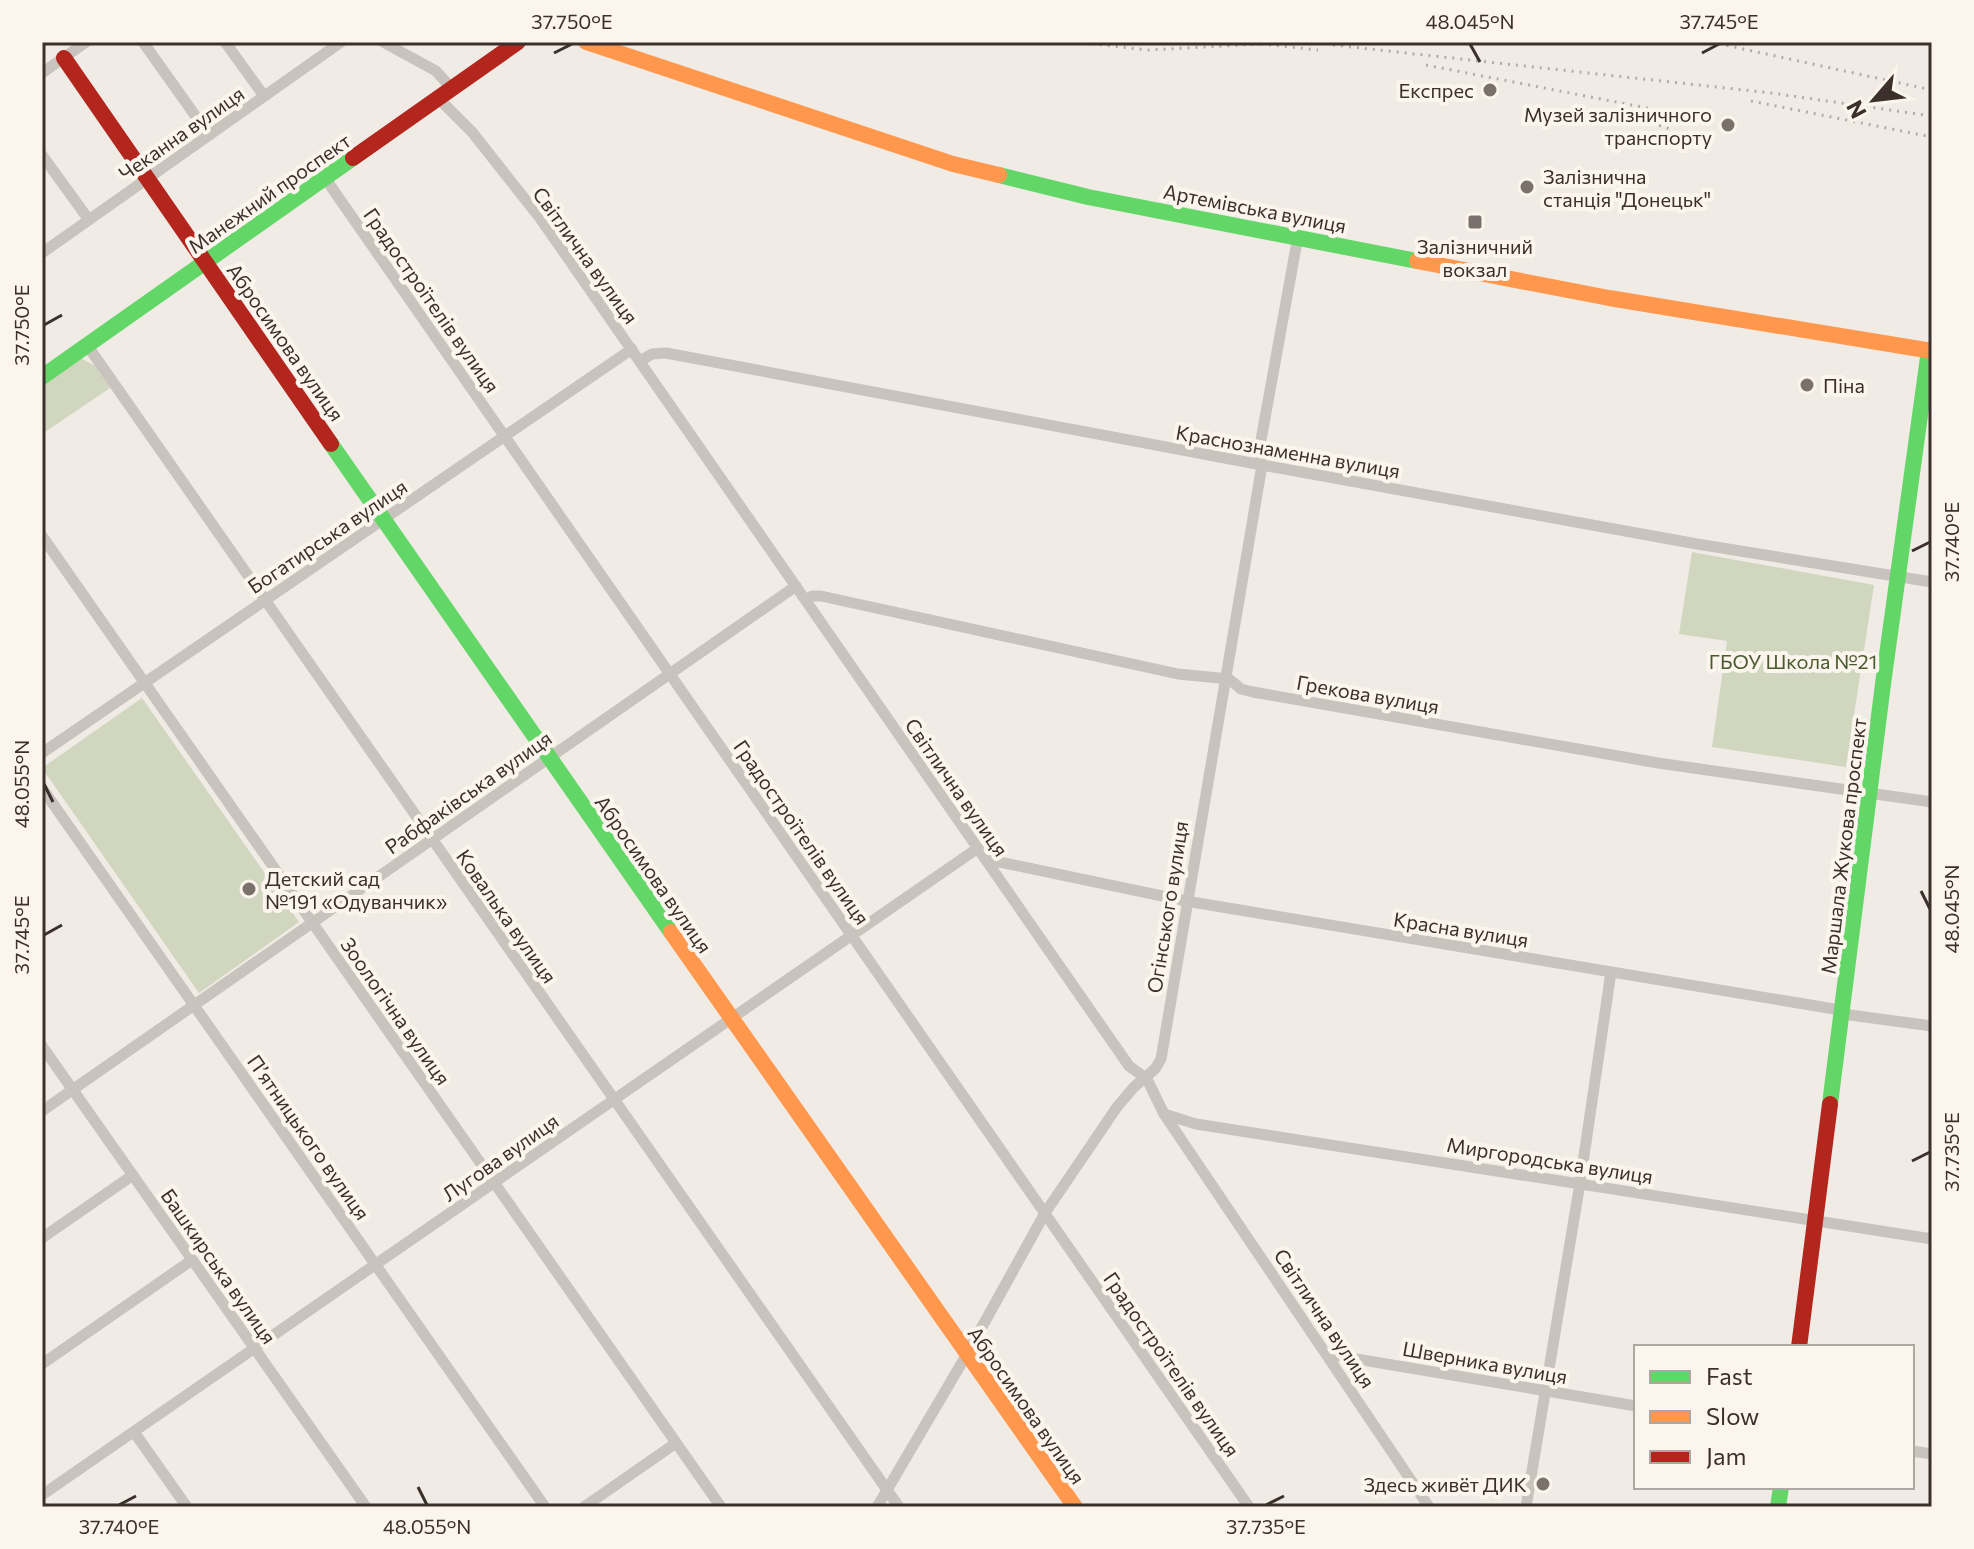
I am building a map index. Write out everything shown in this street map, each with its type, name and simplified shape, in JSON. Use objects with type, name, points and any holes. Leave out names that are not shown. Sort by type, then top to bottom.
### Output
[{"type":"street","points":[[42,73],[86,42]]},
{"type":"street","points":[[143,42],[209,135]]},
{"type":"street","points":[[225,42],[264,96]]},
{"type":"street","name":"Чеканна вулиця","points":[[42,253],[341,42]]},
{"type":"street","points":[[383,42],[436,71],[445,94]]},
{"type":"street","name":"Манежний проспект","points":[[42,377],[518,42]]},
{"type":"street","name":"Артемівська вулиця","points":[[586,42],[953,164],[1088,197],[1609,298],[1930,351]]},
{"type":"street","name":"Абросимова вулиця","points":[[64,58],[731,1019],[1075,1507]]},
{"type":"street","name":"Світлична вулиця","points":[[445,94],[540,218],[1129,1066],[1147,1079],[1164,1114],[1429,1507]]},
{"type":"street","points":[[42,155],[89,220]]},
{"type":"street","name":"Градостроїтелiв вулиця","points":[[325,178],[1249,1507]]},
{"type":"street","name":"Огінського вулиця","points":[[877,1507],[1045,1213],[1117,1107],[1134,1087],[1147,1079],[1161,1059],[1262,465],[1259,451],[1298,236]]},
{"type":"street","name":"Ковалька вулиця","points":[[87,345],[899,1507]]},
{"type":"street","name":"Богатирська вулиця","points":[[42,753],[632,349]]},
{"type":"street","name":"Маршала Жукова проспект","points":[[1799,1345],[1897,577],[1930,351]]},
{"type":"street","name":"Краснознаменна вулиця","points":[[640,361],[652,354],[666,353],[1697,544],[1932,582]]},
{"type":"street","name":"Зоологічна вулиця","points":[[42,536],[721,1507]]},
{"type":"street","name":"Рабфаківська вулиця","points":[[42,1111],[796,586]]},
{"type":"street","name":"Грекова вулиця","points":[[806,600],[821,596],[1178,674],[1225,678],[1241,689],[1268,695],[1658,763],[1932,802]]},
{"type":"street","name":"П’ятницького вулиця","points":[[42,788],[545,1507]]},
{"type":"street","name":"Лугова вулиця","points":[[42,1495],[978,848]]},
{"type":"street","name":"Красна вулиця","points":[[985,859],[1186,901],[1932,1026]]},
{"type":"street","points":[[1526,1507],[1580,1183],[1611,972]]},
{"type":"street","name":"Башкирська вулиця","points":[[42,1046],[366,1507]]},
{"type":"street","name":"Миргородська вулиця","points":[[1164,1114],[1196,1124],[1932,1239]]},
{"type":"street","points":[[42,1238],[133,1175]]},
{"type":"street","points":[[42,1364],[192,1260]]},
{"type":"street","name":"Шверника вулиця","points":[[1327,1354],[1634,1406]]},
{"type":"street","points":[[134,1432],[187,1507]]},
{"type":"street","points":[[584,1507],[676,1443]]},
{"type":"green space","points":[[79,357],[95,366],[110,388],[42,434],[42,382]]},
{"type":"green space","name":"ГБОУ Школа №21","points":[[1692,552],[1874,585],[1846,767],[1712,747],[1727,641],[1679,634]]},
{"type":"green space","points":[[142,698],[299,922],[199,993],[42,768]]},
{"type":"railway","points":[[1076,42],[1148,50],[1261,44]]},
{"type":"railway","points":[[1711,42],[1932,90]]},
{"type":"railway","points":[[1253,43],[1318,50]]},
{"type":"railway","points":[[1333,45],[1771,93],[1932,116]]},
{"type":"railway","points":[[1426,65],[1673,113]]},
{"type":"railway","points":[[1751,101],[1932,137]]},
{"type":"railway","points":[[1621,113],[1670,129]]},
{"type":"traffic: fast","points":[[42,377],[353,158]]},
{"type":"traffic: fast","points":[[999,175],[1088,197],[1417,261]]},
{"type":"traffic: fast","points":[[1830,1104],[1929,350]]},
{"type":"traffic: fast","points":[[331,444],[671,932]]},
{"type":"traffic: fast","points":[[1778,1507],[1781,1489]]},
{"type":"traffic: slow","points":[[586,42],[953,164],[999,175]]},
{"type":"traffic: slow","points":[[1417,261],[1609,298],[1932,351]]},
{"type":"traffic: slow","points":[[671,932],[1075,1507]]},
{"type":"traffic: jam","points":[[353,158],[518,42]]},
{"type":"traffic: jam","points":[[64,58],[331,444]]},
{"type":"traffic: jam","points":[[1799,1345],[1830,1104]]},
{"type":"place","name":"Експрес","points":[[1490,90]]},
{"type":"place","name":"Музей залізничного транспорту","points":[[1728,125]]},
{"type":"place","name":"Залізнична станція \"Донецьк\"","points":[[1527,187]]},
{"type":"place","name":"Залізничний вокзал","points":[[1475,222]]},
{"type":"place","name":"Піна","points":[[1807,385]]},
{"type":"place","name":"Детский сад №191 «Одуванчик»","points":[[249,889]]},
{"type":"place","name":"Здесь живёт ДИК","points":[[1543,1484]]}]
